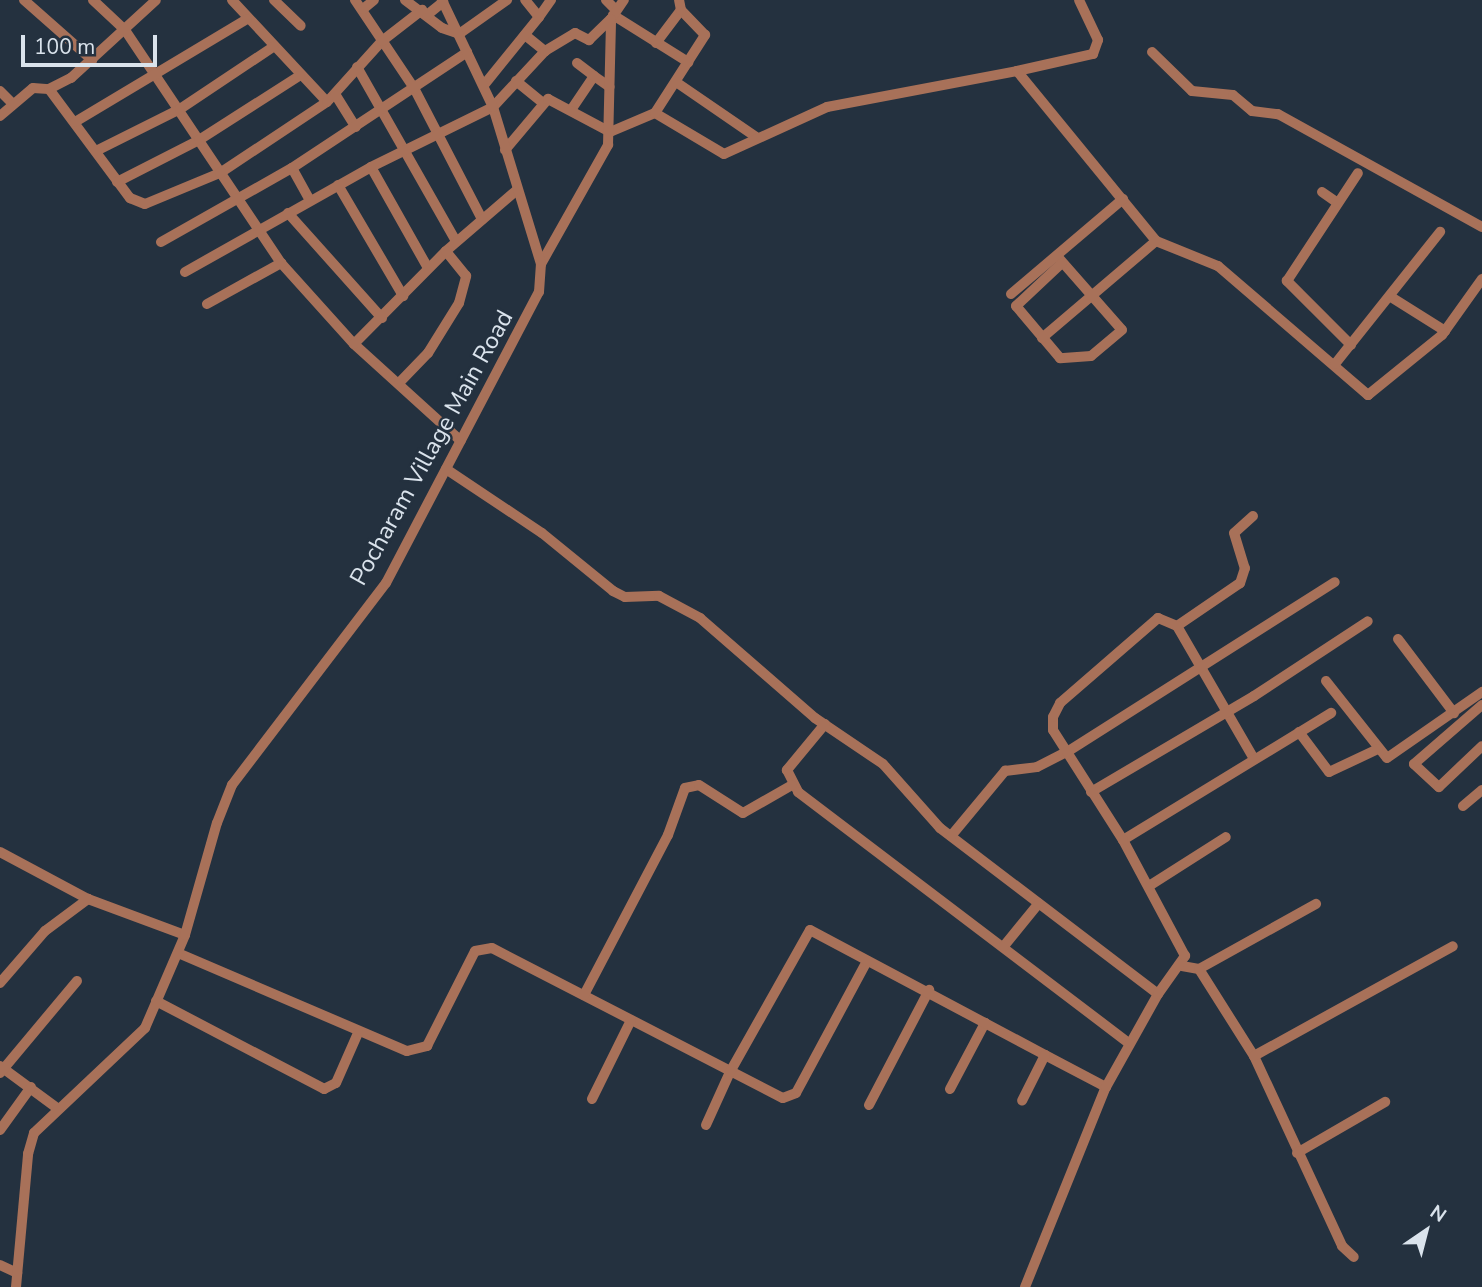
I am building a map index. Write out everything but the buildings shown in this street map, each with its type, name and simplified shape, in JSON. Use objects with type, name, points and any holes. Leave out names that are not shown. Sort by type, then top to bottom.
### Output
[{"type":"street","points":[[24,0],[92,60]]},
{"type":"street","points":[[93,0],[125,30],[281,263],[354,344],[461,441]]},
{"type":"street","points":[[0,116],[33,88],[49,89],[92,60],[156,0]]},
{"type":"street","points":[[249,0],[236,4],[299,76],[327,102]]},
{"type":"street","points":[[274,0],[301,26]]},
{"type":"street","points":[[355,0],[414,88],[482,219]]},
{"type":"street","points":[[363,9],[374,0]]},
{"type":"street","points":[[405,0],[425,13],[442,29],[459,34],[507,0]]},
{"type":"street","points":[[524,0],[539,17]]},
{"type":"street","points":[[484,85],[551,0]]},
{"type":"street","points":[[541,264],[561,221],[600,165],[610,132],[613,15],[606,0]]},
{"type":"street","points":[[185,272],[371,167],[494,107],[545,51],[575,33],[592,38],[624,0]]},
{"type":"street","points":[[655,113],[719,153],[734,150],[756,137],[827,107],[1093,54],[1098,40],[1079,0]]},
{"type":"street","points":[[49,89],[130,198],[145,204],[220,173],[327,102],[382,41],[425,13],[447,3]]},
{"type":"street","name":"Pocharam Village Main Road","points":[[16,1287],[28,1154],[34,1133],[57,1108],[141,1034],[185,935],[232,785],[386,583],[525,325],[539,292],[541,264],[494,107],[447,3]]},
{"type":"street","points":[[610,132],[655,113],[705,35],[680,5],[656,43]]},
{"type":"street","points":[[613,15],[688,62]]},
{"type":"street","points":[[75,122],[157,76],[247,19]]},
{"type":"street","points":[[525,35],[545,51]]},
{"type":"street","points":[[96,151],[180,109],[273,47]]},
{"type":"street","points":[[161,242],[292,168],[467,52]]},
{"type":"street","points":[[1152,52],[1192,91],[1233,95],[1252,111],[1278,114],[1482,227]]},
{"type":"street","points":[[577,63],[610,87]]},
{"type":"street","points":[[357,67],[457,242]]},
{"type":"street","points":[[1017,71],[1156,241],[1218,266],[1368,395],[1445,331],[1482,279]]},
{"type":"street","points":[[117,182],[199,140],[299,76]]},
{"type":"street","points":[[571,110],[594,76]]},
{"type":"street","points":[[516,81],[542,102]]},
{"type":"street","points":[[676,82],[756,137]]},
{"type":"street","points":[[0,91],[13,104]]},
{"type":"street","points":[[335,94],[356,127]]},
{"type":"street","points":[[505,149],[542,102],[548,99],[610,132]]},
{"type":"street","points":[[371,167],[428,268]]},
{"type":"street","points":[[292,168],[310,200]]},
{"type":"street","points":[[1351,345],[1287,281],[1358,173]]},
{"type":"street","points":[[338,185],[403,296]]},
{"type":"street","points":[[354,344],[428,268],[517,190]]},
{"type":"street","points":[[1322,192],[1338,203]]},
{"type":"street","points":[[1060,260],[1122,330],[1091,356],[1063,359],[1042,338],[1016,304],[1060,260],[1123,200]]},
{"type":"street","points":[[288,213],[382,318]]},
{"type":"street","points":[[1335,364],[1391,297],[1440,232]]},
{"type":"street","points":[[1042,338],[1156,241]]},
{"type":"street","points":[[399,383],[428,353],[459,303],[466,275],[446,251]]},
{"type":"street","points":[[1011,294],[1060,260]]},
{"type":"street","points":[[207,304],[281,263]]},
{"type":"street","points":[[1391,297],[1445,331]]},
{"type":"street","points":[[446,469],[542,533],[614,592],[625,597],[659,596],[687,609],[825,724],[883,764],[917,805],[951,836],[1158,993]]},
{"type":"street","points":[[1177,626],[1240,583],[1245,568],[1234,533],[1253,516]]},
{"type":"street","points":[[951,836],[1005,771],[1037,767],[1067,752],[1200,671],[1335,582]]},
{"type":"street","points":[[1024,1287],[1106,1087],[1158,993],[1182,966],[1185,949],[1123,839],[1067,752],[1052,722],[1060,703],[1158,618],[1177,626],[1200,671],[1254,759]]},
{"type":"street","points":[[1091,792],[1227,712],[1368,621]]},
{"type":"street","points":[[1398,639],[1454,713]]},
{"type":"street","points":[[1326,681],[1378,749],[1390,758],[1482,692]]},
{"type":"street","points":[[1482,705],[1415,764],[1439,787],[1482,746]]},
{"type":"street","points":[[1123,839],[1331,712]]},
{"type":"street","points":[[825,724],[787,770],[792,785],[1129,1043]]},
{"type":"street","points":[[1299,732],[1329,772],[1378,749]]},
{"type":"street","points":[[584,995],[668,835],[685,788],[699,785],[743,813],[792,785]]},
{"type":"street","points":[[1463,806],[1482,790]]},
{"type":"street","points":[[1149,886],[1226,837]]},
{"type":"street","points":[[0,852],[88,899],[185,935]]},
{"type":"street","points":[[0,983],[33,944],[88,899]]},
{"type":"street","points":[[1004,946],[1039,903]]},
{"type":"street","points":[[1182,966],[1199,969],[1316,904]]},
{"type":"street","points":[[706,1125],[730,1072],[807,932],[814,930],[867,961],[929,990],[1106,1087]]},
{"type":"street","points":[[1254,1056],[1453,946]]},
{"type":"street","points":[[178,953],[358,1033],[407,1051],[427,1046],[475,951],[485,947],[584,995],[769,1095],[783,1098],[796,1093],[867,961]]},
{"type":"street","points":[[1199,969],[1254,1056],[1342,1245],[1354,1257]]},
{"type":"street","points":[[57,1108],[31,1087],[1,1069],[77,981]]},
{"type":"street","points":[[869,1105],[929,990]]},
{"type":"street","points":[[156,1001],[324,1089],[336,1083],[358,1033]]},
{"type":"street","points":[[592,1099],[631,1020]]},
{"type":"street","points":[[950,1088],[985,1023]]},
{"type":"street","points":[[1022,1101],[1045,1055]]},
{"type":"street","points":[[0,1130],[31,1087]]},
{"type":"street","points":[[1297,1153],[1385,1102]]},
{"type":"street","points":[[0,1265],[17,1273]]}]
